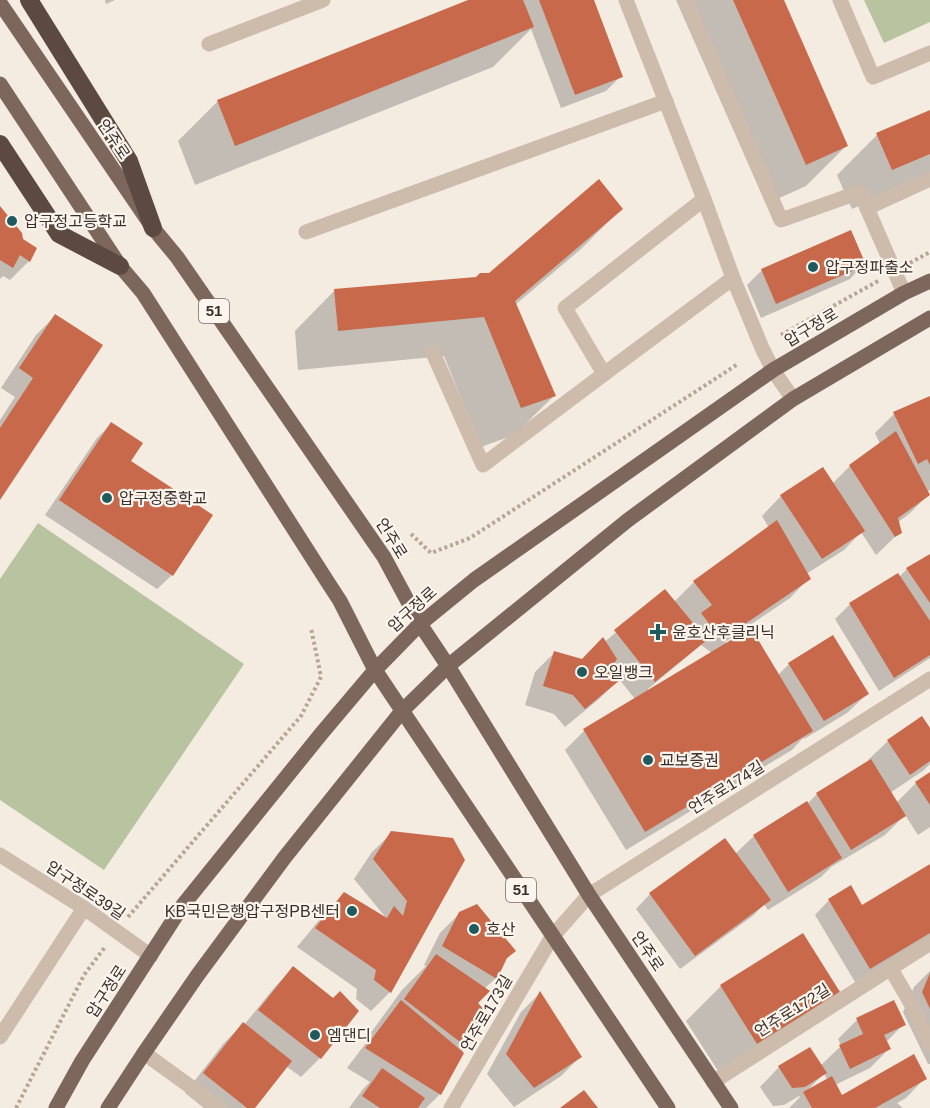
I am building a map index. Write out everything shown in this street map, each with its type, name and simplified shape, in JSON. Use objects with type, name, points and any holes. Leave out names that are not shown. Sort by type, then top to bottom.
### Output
[{"type":"highway","points":[[29,0],[129,161],[153,228]]},
{"type":"highway","points":[[0,144],[59,234],[120,266]]},
{"type":"main road","name":"언주로","points":[[0,3],[153,228],[177,257],[384,558],[420,624],[589,895],[731,1108]]},
{"type":"main road","name":"51","points":[[0,84],[120,266],[143,292],[340,600],[375,670],[668,1108]]},
{"type":"main road","name":"압구정로","points":[[56,1108],[82,1061],[183,904],[375,670],[420,624],[474,580],[773,370],[904,293],[930,281]]},
{"type":"main road","points":[[108,1108],[197,976],[285,857],[402,711],[448,666],[628,520],[793,399],[930,318]]},
{"type":"street","points":[[209,45],[323,0]]},
{"type":"street","points":[[626,0],[733,278],[773,370],[793,399]]},
{"type":"street","points":[[686,0],[781,220],[860,192],[904,293]]},
{"type":"street","points":[[840,0],[873,77],[930,53]]},
{"type":"street","points":[[306,232],[666,101]]},
{"type":"street","points":[[867,208],[930,179]]},
{"type":"street","points":[[604,374],[565,308],[704,199]]},
{"type":"street","points":[[433,353],[483,465],[733,278]]},
{"type":"street","name":"언주로174길","points":[[552,937],[589,895],[930,679]]},
{"type":"street","name":"압구정로39길","points":[[0,855],[84,908],[151,956]]},
{"type":"street","points":[[0,1037],[84,908]]},
{"type":"street","name":"언주로173길","points":[[451,1108],[552,937]]},
{"type":"street","name":"언주로172길","points":[[713,1082],[930,943]]},
{"type":"street","points":[[891,969],[913,1006],[930,1044]]},
{"type":"street","points":[[144,1053],[220,1108]]},
{"type":"path","points":[[781,335],[930,252]]},
{"type":"path","points":[[411,534],[430,553],[470,538],[738,364]]},
{"type":"path","points":[[16,1108],[84,975],[133,910],[301,716],[321,677],[311,628]]},
{"type":"green space","points":[[864,0],[930,0],[930,22],[884,43]]},
{"type":"green space","points":[[38,523],[244,664],[104,870],[0,800],[0,579]]},
{"type":"building","points":[[468,0],[523,0],[534,27],[235,146],[217,100]]},
{"type":"building","points":[[539,0],[594,0],[623,77],[575,95]]},
{"type":"building","points":[[733,0],[784,0],[848,146],[806,165]]},
{"type":"building","points":[[930,110],[930,154],[892,170],[876,133]]},
{"type":"building","points":[[599,179],[623,209],[515,301],[556,396],[521,408],[484,317],[338,331],[334,289],[476,277],[480,273],[489,273]]},
{"type":"building","points":[[0,206],[22,233],[23,239],[37,248],[30,262],[20,255],[13,268],[0,260]]},
{"type":"building","name":"압구정파출소","points":[[851,230],[866,265],[776,304],[761,269]]},
{"type":"building","points":[[55,314],[103,345],[0,500],[0,428],[33,378],[19,368]]},
{"type":"building","points":[[930,396],[930,465],[927,459],[918,464],[893,412]]},
{"type":"building","points":[[111,422],[143,443],[131,461],[213,515],[173,576],[59,500]]},
{"type":"building","points":[[896,431],[930,495],[898,518],[902,533],[895,537],[849,465]]},
{"type":"building","points":[[823,467],[865,531],[822,559],[780,495]]},
{"type":"building","points":[[777,520],[811,579],[730,634],[721,627],[714,630],[701,613],[712,605],[693,581]]},
{"type":"building","points":[[930,554],[930,603],[906,568]]},
{"type":"building","points":[[898,573],[930,621],[930,655],[894,678],[849,603]]},
{"type":"building","points":[[665,589],[707,640],[655,682],[614,630]]},
{"type":"building","points":[[751,628],[813,731],[645,832],[583,729]]},
{"type":"building","points":[[833,635],[869,694],[824,721],[788,663]]},
{"type":"building","name":"오일뱅크","points":[[603,637],[617,659],[613,665],[620,680],[585,709],[573,695],[543,686],[554,651],[582,659]]},
{"type":"building","points":[[922,716],[930,728],[930,761],[910,775],[887,740]]},
{"type":"building","points":[[871,759],[906,816],[851,850],[816,793]]},
{"type":"building","points":[[930,772],[930,805],[915,782]]},
{"type":"building","points":[[807,801],[842,858],[788,892],[753,835]]},
{"type":"building","name":"KB국민은행압구정PB센터","points":[[391,831],[453,838],[465,860],[391,993],[374,980],[376,970],[315,928],[344,892],[387,918],[394,906],[403,916],[407,901],[373,859]]},
{"type":"building","points":[[725,838],[771,900],[695,956],[649,893]]},
{"type":"building","points":[[930,864],[930,933],[870,969],[828,899],[851,885],[862,905]]},
{"type":"building","name":"호산","points":[[477,904],[516,951],[507,958],[497,979],[442,946],[459,912]]},
{"type":"building","points":[[803,933],[840,992],[757,1044],[720,985]]},
{"type":"building","points":[[436,954],[490,991],[478,1003],[488,1014],[468,1048],[404,999]]},
{"type":"building","name":"엠댄디","points":[[293,966],[333,998],[340,991],[359,1011],[321,1059],[258,1010]]},
{"type":"building","points":[[930,973],[930,1009],[922,992]]},
{"type":"building","points":[[540,991],[582,1057],[534,1088],[506,1054]]},
{"type":"building","points":[[401,1000],[464,1053],[441,1095],[365,1048]]},
{"type":"building","points":[[894,1000],[906,1025],[884,1035],[891,1049],[850,1069],[839,1045],[863,1034],[856,1018]]},
{"type":"building","points":[[243,1022],[292,1061],[255,1108],[247,1108],[203,1073]]},
{"type":"building","points":[[810,1047],[827,1073],[805,1087],[792,1088],[778,1066]]},
{"type":"building","points":[[914,1054],[927,1079],[875,1108],[812,1108],[803,1092],[832,1076],[842,1095]]},
{"type":"building","points":[[382,1068],[425,1098],[418,1108],[380,1108],[362,1096]]},
{"type":"building","points":[[584,1090],[598,1108],[560,1108]]},
{"type":"place","name":"압구정고등학교","points":[[12,221]]},
{"type":"place","name":"압구정파출소","points":[[813,267]]},
{"type":"place","name":"압구정중학교","points":[[107,498]]},
{"type":"place","name":"윤호산후클리닉","points":[[658,632]]},
{"type":"place","name":"오일뱅크","points":[[582,672]]},
{"type":"place","name":"교보증권","points":[[648,760]]},
{"type":"place","name":"KB국민은행압구정PB센터","points":[[352,911]]},
{"type":"place","name":"호산","points":[[474,929]]},
{"type":"place","name":"엠댄디","points":[[315,1035]]}]
